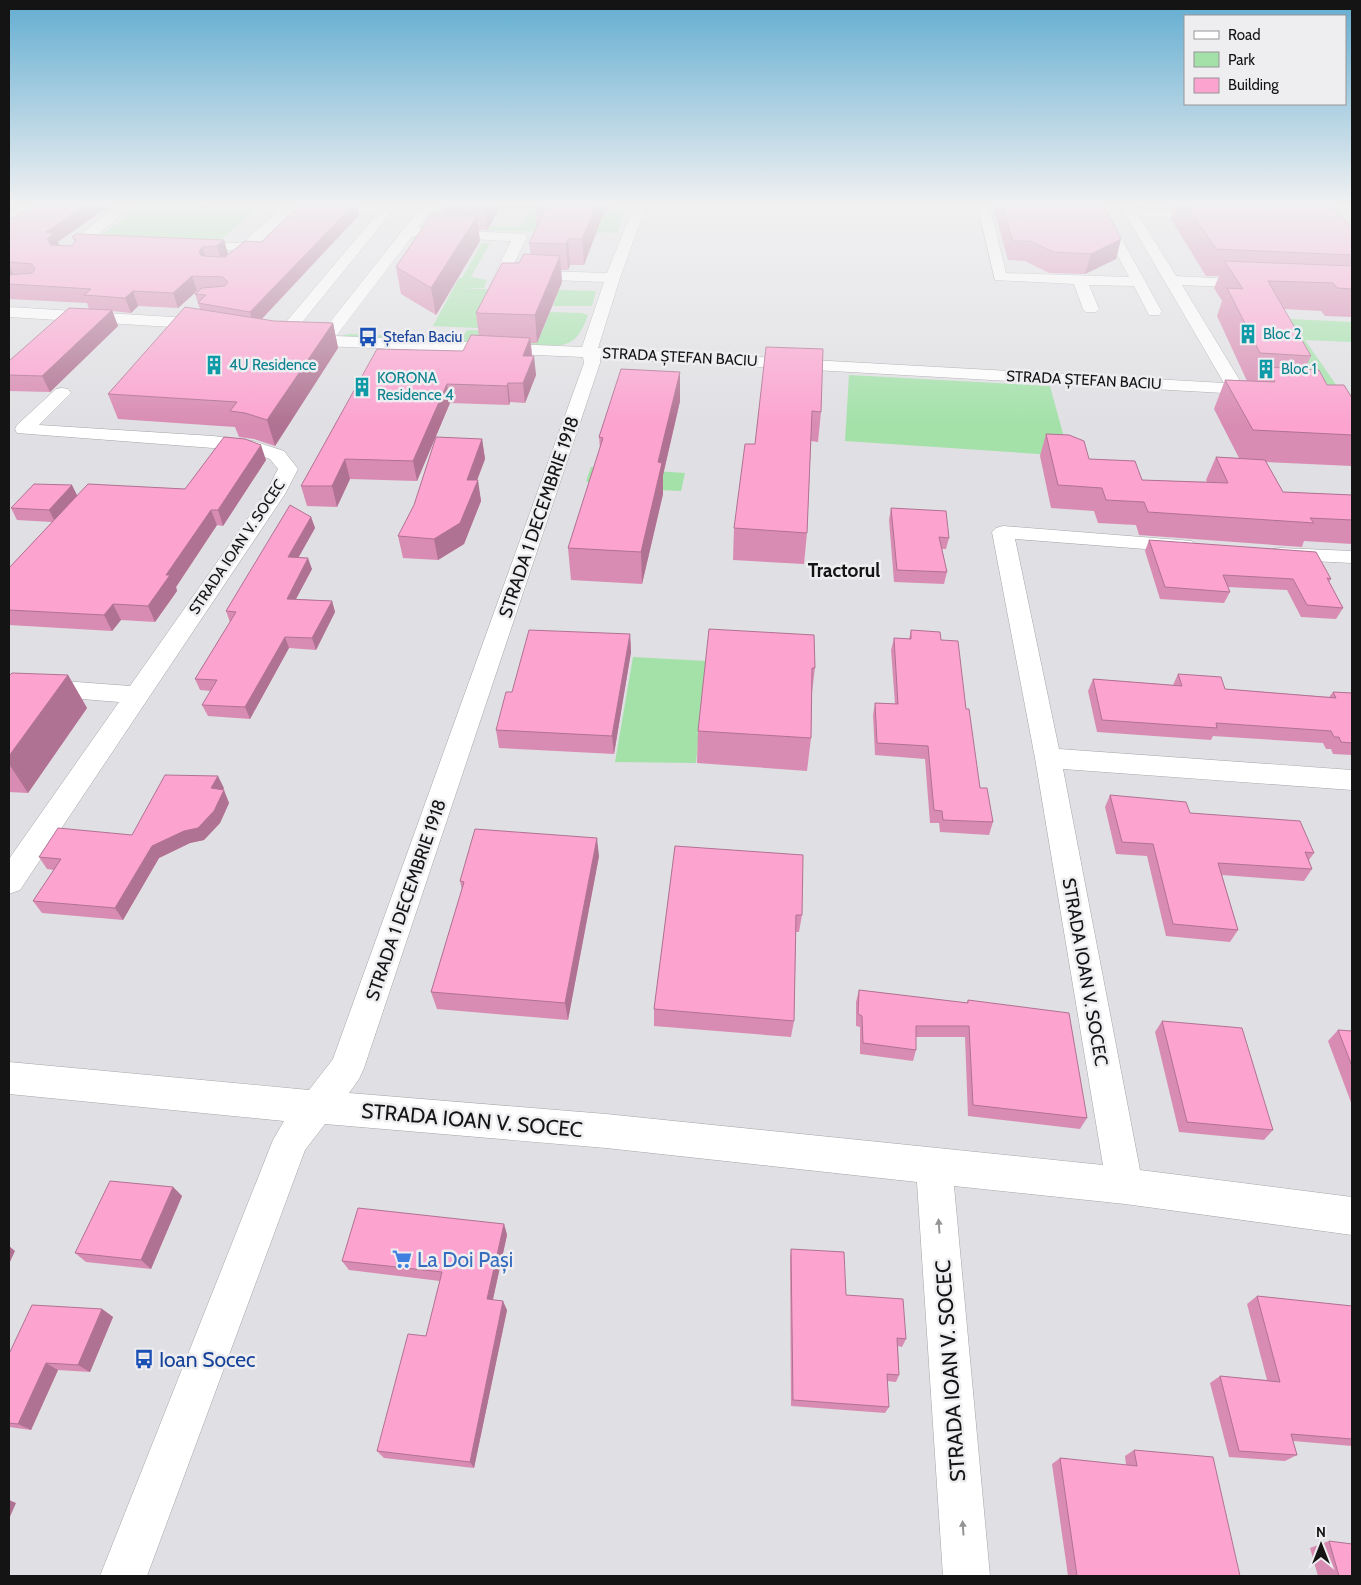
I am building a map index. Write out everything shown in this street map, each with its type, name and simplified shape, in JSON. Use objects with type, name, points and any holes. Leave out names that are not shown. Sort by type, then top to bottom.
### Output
[{"type":"street","points":[[281,338],[331,277]]},
{"type":"street","points":[[324,341],[374,277]]},
{"type":"street","points":[[584,277],[613,278]]},
{"type":"street","points":[[1000,277],[1139,282]]},
{"type":"street","points":[[1136,277],[1154,312]]},
{"type":"street","points":[[1169,277],[1236,388]]},
{"type":"street","name":"STRADA 1 DECEMBRIE 1918","points":[[124,1576],[291,1140],[347,1068],[590,369],[590,348],[613,278]]},
{"type":"street","points":[[1080,280],[1091,309]]},
{"type":"street","points":[[1171,280],[1267,284]]},
{"type":"street","points":[[175,322],[189,309]]},
{"type":"street","points":[[9,312],[175,322],[225,329]]},
{"type":"street","points":[[334,328],[450,332]]},
{"type":"street","name":"STRADA ȘTEFAN BACIU","points":[[262,335],[324,341],[591,353],[1274,390]]},
{"type":"street","name":"STRADA IOAN V. SOCEC","points":[[9,882],[275,494],[288,469],[278,455],[253,447],[213,442],[24,429],[62,393]]},
{"type":"street","points":[[1043,514],[1047,535],[1200,547]]},
{"type":"street","name":"STRADA IOAN V. SOCEC","points":[[1047,535],[1003,532],[1048,758],[1125,1186]]},
{"type":"street","points":[[1257,552],[1352,557]]},
{"type":"street","points":[[9,685],[138,695]]},
{"type":"street","points":[[1048,758],[1352,780]]},
{"type":"street","name":"STRADA IOAN V. SOCEC","points":[[9,1078],[606,1131],[1125,1186],[1352,1216]]},
{"type":"street","name":"STRADA IOAN V. SOCEC","points":[[934,1166],[966,1576]]},
{"type":"green space","points":[[471,277],[487,280],[484,288],[464,288],[499,290],[479,328],[433,326],[459,278]]},
{"type":"green space","points":[[559,290],[596,291],[592,306],[553,306]]},
{"type":"green space","points":[[550,312],[588,315],[579,334],[568,343],[533,349],[331,339],[348,334],[462,338],[467,330],[542,332]]},
{"type":"green space","points":[[1271,318],[1352,322],[1352,342],[1305,340],[1339,389],[1317,388]]},
{"type":"green space","points":[[849,375],[1050,386],[1069,456],[845,441]]},
{"type":"green space","points":[[591,467],[685,473],[681,491],[598,487],[586,481]]},
{"type":"green space","points":[[633,657],[706,661],[696,763],[615,762]]},
{"type":"building","points":[[9,277],[191,277],[173,293],[133,291],[125,298],[84,295],[91,289],[9,284]]},
{"type":"building","points":[[223,277],[284,277],[250,312],[198,303],[206,295],[195,294],[202,288],[225,286],[228,282]]},
{"type":"building","points":[[413,277],[438,277],[431,288]]},
{"type":"building","points":[[495,277],[551,277],[535,315],[476,313]]},
{"type":"building","points":[[1235,277],[1352,277],[1352,289],[1337,288],[1333,283],[1268,281],[1311,356],[1260,353],[1227,288],[1243,289]]},
{"type":"building","points":[[185,307],[274,321],[333,323],[267,420],[245,413],[230,411],[237,402],[108,394]]},
{"type":"building","points":[[69,308],[112,310],[42,376],[9,375],[9,361]]},
{"type":"building","points":[[471,335],[530,338],[523,356],[534,356],[523,383],[508,383],[507,386],[447,384],[413,461],[345,459],[332,486],[301,486],[377,349],[463,351]]},
{"type":"building","points":[[766,347],[823,349],[821,412],[812,411],[807,533],[734,528],[745,444],[755,444]]},
{"type":"building","points":[[1267,367],[1319,370],[1327,385],[1344,385],[1352,398],[1352,435],[1253,430],[1225,380],[1275,382]]},
{"type":"building","points":[[621,369],[680,372],[658,462],[662,463],[641,552],[568,548],[603,438],[599,437]]},
{"type":"building","points":[[1046,434],[1069,435],[1084,441],[1089,459],[1135,461],[1142,480],[1228,483],[1216,457],[1265,460],[1283,492],[1352,495],[1352,520],[1310,518],[1314,523],[1148,512],[1144,502],[1106,500],[1102,488],[1058,485]]},
{"type":"building","points":[[224,437],[245,439],[261,445],[218,510],[211,510],[166,575],[170,575],[148,606],[113,604],[104,615],[9,610],[9,568],[88,484],[185,489]]},
{"type":"building","points":[[436,437],[482,439],[467,480],[478,480],[460,523],[434,539],[398,536],[414,505]]},
{"type":"building","points":[[34,484],[72,485],[49,510],[11,508]]},
{"type":"building","points":[[290,505],[311,517],[288,557],[308,558],[287,599],[332,601],[312,638],[285,637],[245,707],[202,705],[217,680],[195,679],[236,612],[226,611]]},
{"type":"building","points":[[891,508],[946,511],[949,538],[939,537],[947,572],[897,570]]},
{"type":"building","points":[[1149,540],[1316,552],[1331,579],[1327,578],[1343,608],[1307,605],[1293,579],[1223,575],[1230,592],[1165,587]]},
{"type":"building","points":[[709,629],[814,635],[815,668],[812,668],[811,738],[698,731]]},
{"type":"building","points":[[529,630],[630,634],[612,736],[496,730],[506,692],[512,692]]},
{"type":"building","points":[[911,630],[940,632],[941,640],[958,641],[966,709],[969,709],[980,788],[987,788],[993,822],[943,820],[942,811],[934,810],[928,746],[877,743],[875,703],[898,704],[894,638],[911,639]]},
{"type":"building","points":[[12,673],[68,675],[9,756],[9,676]]},
{"type":"building","points":[[1178,674],[1221,677],[1225,689],[1336,698],[1333,692],[1352,693],[1352,743],[1341,742],[1339,737],[1334,737],[1331,731],[1216,723],[1217,728],[1102,720],[1093,679],[1182,686]]},
{"type":"building","points":[[165,775],[218,776],[211,788],[224,790],[214,811],[198,828],[184,831],[152,846],[115,908],[33,901],[61,859],[39,857],[58,828],[132,835]]},
{"type":"building","points":[[1110,795],[1186,802],[1190,813],[1300,821],[1314,853],[1305,852],[1312,869],[1218,863],[1238,930],[1173,924],[1153,844],[1122,842]]},
{"type":"building","points":[[475,829],[597,838],[565,1003],[431,992],[464,882],[460,881]]},
{"type":"building","points":[[675,846],[803,855],[802,915],[796,915],[794,1021],[654,1009]]},
{"type":"building","points":[[859,990],[968,1003],[968,1000],[1069,1013],[1087,1118],[973,1105],[969,1026],[916,1026],[916,1050],[863,1043],[862,1016],[858,1014]]},
{"type":"building","points":[[1162,1021],[1242,1028],[1273,1130],[1187,1122]]},
{"type":"building","points":[[1338,1030],[1352,1031],[1352,1066]]},
{"type":"building","points":[[110,1181],[173,1187],[141,1260],[75,1253]]},
{"type":"building","points":[[358,1208],[504,1224],[487,1299],[503,1301],[470,1462],[377,1451],[408,1334],[426,1336],[442,1272],[342,1261]]},
{"type":"building","points":[[791,1249],[844,1252],[846,1295],[903,1299],[906,1339],[897,1338],[899,1375],[887,1374],[889,1407],[793,1400]]},
{"type":"building","points":[[1257,1296],[1352,1306],[1352,1439],[1291,1434],[1297,1455],[1239,1451],[1220,1376],[1280,1382]]},
{"type":"building","points":[[32,1305],[102,1309],[78,1365],[46,1363],[18,1424],[9,1423],[9,1354]]},
{"type":"building","points":[[1134,1450],[1213,1457],[1240,1576],[1077,1576],[1060,1458],[1137,1466]]},
{"type":"building","points":[[1329,1541],[1352,1544],[1352,1576],[1339,1576]]},
{"type":"place","name":"Bloc 2","points":[[1248,334]]},
{"type":"place","name":"Ștefan Baciu","points":[[368,337]]},
{"type":"place","name":"4U Residence","points":[[214,365]]},
{"type":"place","name":"Bloc 1","points":[[1266,369]]},
{"type":"place","name":"KORONA Residence 4","points":[[362,387]]},
{"type":"place","name":"La Doi Pași","points":[[402,1259]]},
{"type":"place","name":"Ioan Socec","points":[[144,1359]]},
{"type":"district","name":"Tractorul","points":[[844,570]]}]
